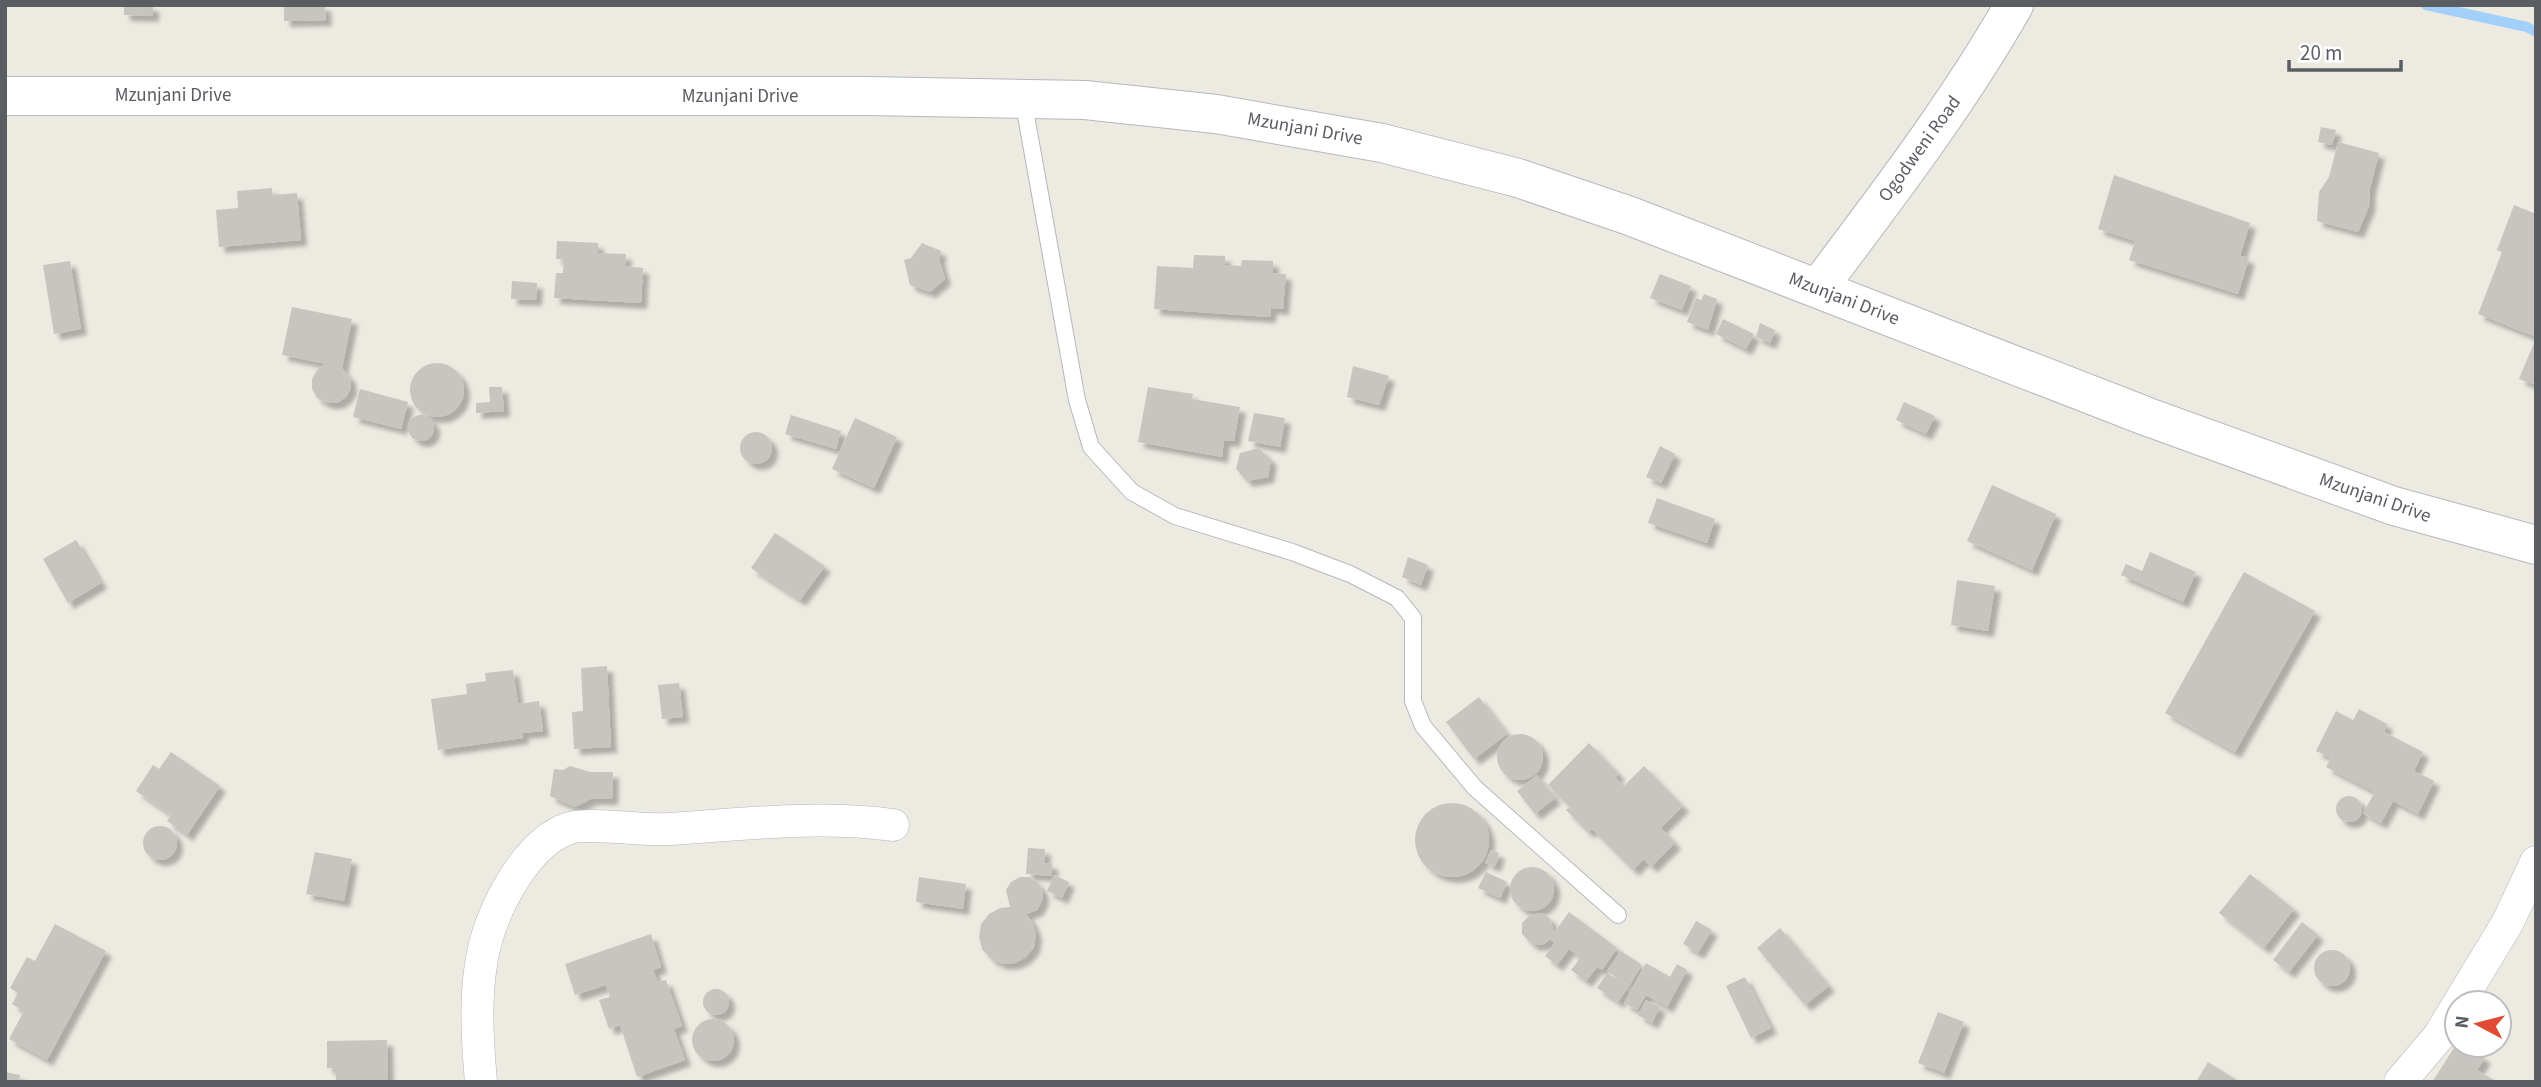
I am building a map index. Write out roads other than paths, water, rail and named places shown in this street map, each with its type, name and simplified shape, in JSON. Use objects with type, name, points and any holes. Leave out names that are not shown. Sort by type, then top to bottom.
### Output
[{"type":"main road","name":"Ogodweni Road","points":[[1818,288],[1928,139],[1985,56],[2014,5]]},
{"type":"main road","name":"Mzunjani Drive","points":[[5,96],[865,96],[1085,100],[1216,114],[1382,143],[1518,177],[1630,216],[2148,417],[2394,506],[2536,545]]},
{"type":"street","points":[[481,1082],[478,1002],[485,944],[505,895],[524,862],[549,837],[572,827],[669,830],[789,820],[855,820],[893,825]]},
{"type":"street","points":[[2468,989],[2508,922],[2536,862]]},
{"type":"street","points":[[2400,1082],[2443,1030]]},
{"type":"lane","points":[[1023,99],[1077,400],[1091,447],[1132,492],[1175,516],[1292,552],[1350,574],[1397,598],[1413,618],[1413,702],[1423,726],[1475,788],[1618,915]]},
{"type":"waterway","points":[[2426,5],[2527,27],[2536,32]]}]
